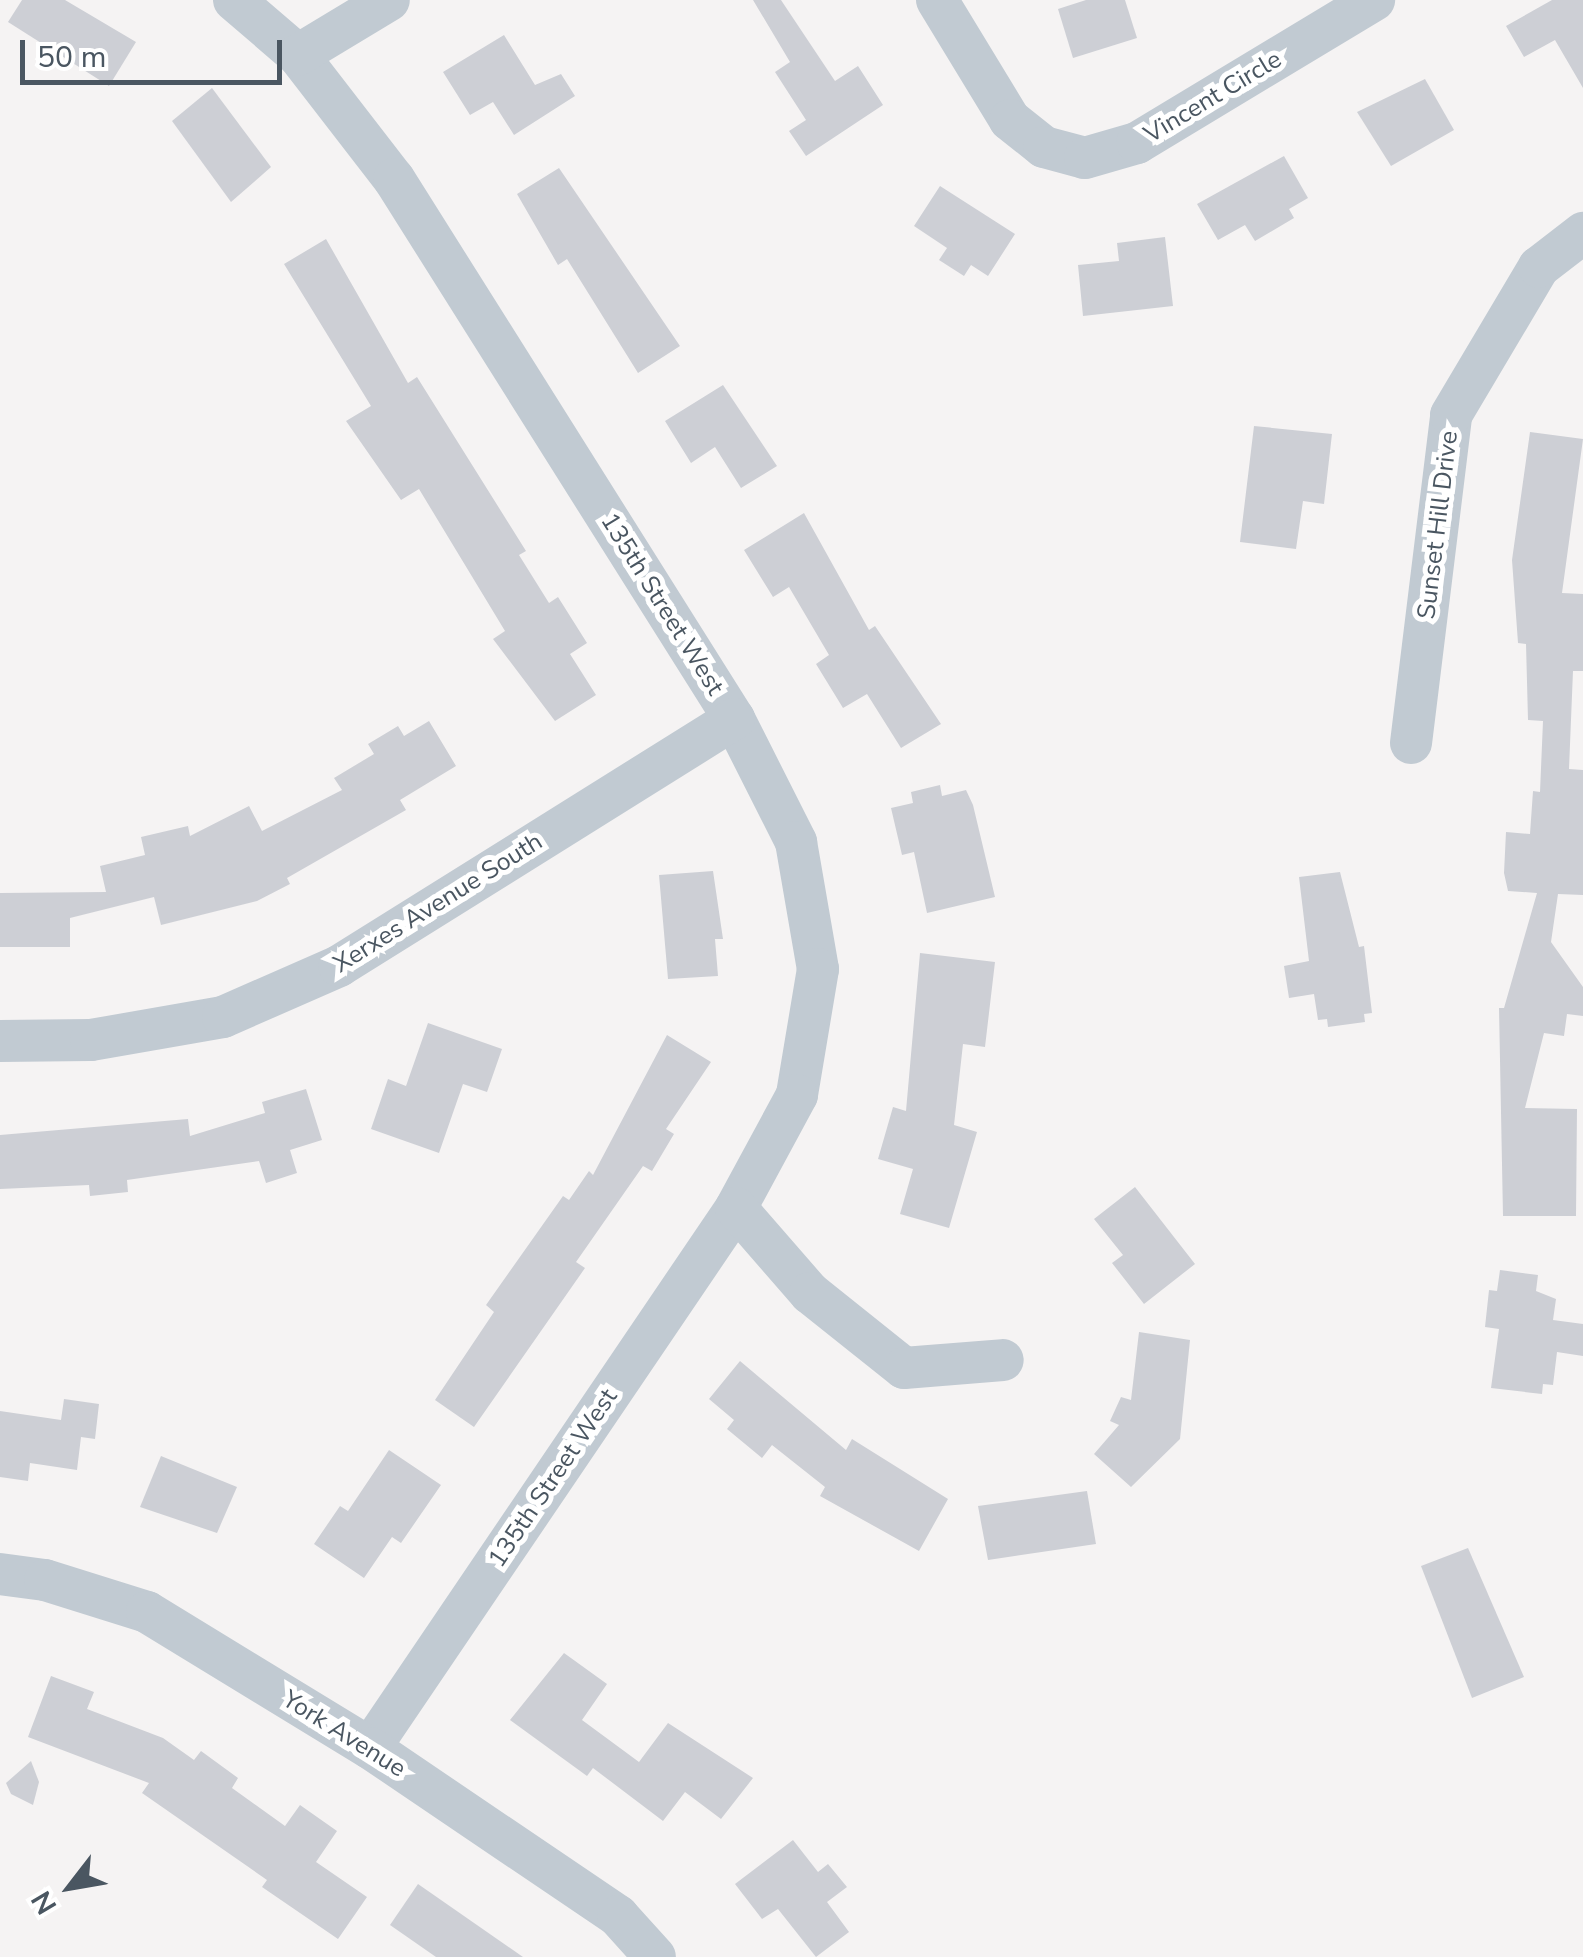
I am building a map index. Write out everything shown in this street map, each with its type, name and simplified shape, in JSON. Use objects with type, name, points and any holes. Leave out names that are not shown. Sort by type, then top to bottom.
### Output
[{"type":"street","name":"135th Street West","points":[[234,0],[298,55],[394,179],[734,718],[796,842],[818,968],[797,1095],[736,1208],[370,1748]]},
{"type":"street","points":[[298,55],[389,0]]},
{"type":"street","name":"Vincent Circle","points":[[937,0],[1010,120],[1044,147],[1085,158],[1137,143],[1374,0]]},
{"type":"street","name":"Sunset Hill Drive","points":[[1410,743],[1452,415],[1539,266],[1583,233]]},
{"type":"street","name":"Xerxes Avenue South","points":[[0,1041],[91,1040],[223,1017],[290,988],[339,966],[734,718]]},
{"type":"street","points":[[736,1208],[810,1293],[904,1368],[1004,1360]]},
{"type":"street","name":"York Avenue","points":[[0,1574],[45,1580],[147,1612],[370,1748],[618,1916],[655,1957]]},
{"type":"building","points":[[22,0],[65,0],[136,42],[109,86],[8,22]]},
{"type":"building","points":[[753,0],[781,0],[835,81],[858,66],[883,105],[806,156],[789,131],[806,120],[775,72],[790,62]]},
{"type":"building","points":[[1086,0],[1125,0],[1137,38],[1073,58],[1058,9]]},
{"type":"building","points":[[1552,0],[1583,0],[1583,88],[1555,40],[1524,57],[1506,26]]},
{"type":"building","points":[[504,35],[535,85],[561,74],[575,96],[514,135],[493,102],[470,115],[443,72]]},
{"type":"building","points":[[1425,79],[1454,130],[1391,166],[1357,112]]},
{"type":"building","points":[[212,88],[271,167],[231,202],[172,121]]},
{"type":"building","points":[[1284,156],[1308,198],[1289,209],[1294,218],[1255,241],[1245,225],[1218,240],[1197,204]]},
{"type":"building","points":[[559,168],[680,346],[638,373],[567,259],[558,265],[517,194]]},
{"type":"building","points":[[940,186],[1015,234],[988,276],[971,265],[964,276],[939,260],[947,248],[914,226]]},
{"type":"building","points":[[1165,237],[1173,306],[1083,316],[1078,265],[1119,261],[1117,243]]},
{"type":"building","points":[[326,239],[408,383],[417,377],[526,551],[519,555],[549,603],[558,597],[587,643],[570,654],[596,695],[555,721],[493,639],[505,631],[419,489],[401,500],[346,421],[371,406],[284,264]]},
{"type":"building","points":[[723,385],[777,466],[741,488],[715,447],[691,463],[665,421]]},
{"type":"building","points":[[1254,426],[1332,434],[1324,504],[1303,501],[1296,549],[1240,542]]},
{"type":"building","points":[[1530,432],[1583,439],[1562,593],[1583,594],[1583,671],[1573,671],[1569,769],[1583,770],[1583,895],[1558,894],[1551,942],[1583,987],[1583,1016],[1567,1014],[1564,1036],[1544,1033],[1525,1108],[1577,1109],[1576,1216],[1503,1216],[1499,1008],[1504,1008],[1537,893],[1508,891],[1504,873],[1506,832],[1530,834],[1533,791],[1540,792],[1543,721],[1528,720],[1526,644],[1518,643],[1512,560]]},
{"type":"building","points":[[804,513],[869,630],[875,626],[941,724],[901,748],[867,694],[843,708],[816,664],[829,655],[789,587],[773,597],[744,550]]},
{"type":"building","points":[[429,721],[456,766],[400,800],[406,810],[287,878],[290,884],[257,901],[161,925],[154,897],[70,918],[70,947],[0,947],[0,893],[106,892],[100,866],[145,855],[141,837],[188,826],[190,836],[249,806],[262,831],[342,790],[334,778],[374,754],[368,744],[398,726],[404,736]]},
{"type":"building","points":[[940,785],[942,796],[966,790],[995,897],[927,913],[914,852],[902,855],[891,808],[913,803],[911,792]]},
{"type":"building","points":[[713,871],[723,939],[715,939],[718,976],[668,979],[659,875]]},
{"type":"building","points":[[1340,872],[1359,947],[1364,946],[1372,1013],[1364,1014],[1365,1022],[1328,1027],[1327,1019],[1318,1020],[1314,994],[1289,998],[1284,966],[1309,961],[1299,877]]},
{"type":"building","points":[[920,953],[995,962],[985,1047],[963,1044],[954,1125],[977,1132],[949,1228],[900,1214],[913,1169],[878,1159],[893,1107],[906,1111]]},
{"type":"building","points":[[428,1023],[502,1049],[487,1092],[463,1084],[439,1153],[371,1129],[388,1079],[406,1086]]},
{"type":"building","points":[[667,1035],[711,1062],[666,1129],[674,1134],[652,1171],[643,1166],[576,1262],[585,1268],[474,1427],[435,1400],[494,1312],[486,1305],[563,1196],[569,1200],[589,1171],[593,1175]]},
{"type":"building","points":[[306,1089],[322,1140],[290,1150],[297,1173],[266,1183],[259,1161],[127,1180],[128,1192],[90,1196],[89,1185],[0,1189],[0,1135],[188,1119],[190,1136],[265,1113],[262,1102]]},
{"type":"building","points":[[1135,1187],[1195,1264],[1144,1304],[1112,1263],[1123,1255],[1094,1219]]},
{"type":"building","points":[[1500,1270],[1538,1275],[1536,1291],[1556,1299],[1553,1320],[1583,1324],[1583,1356],[1557,1352],[1553,1385],[1543,1384],[1542,1394],[1491,1388],[1499,1329],[1485,1327],[1489,1290],[1497,1291]]},
{"type":"building","points":[[1139,1332],[1190,1340],[1180,1439],[1131,1487],[1094,1454],[1119,1425],[1110,1421],[1121,1397],[1131,1400]]},
{"type":"building","points":[[740,1361],[846,1450],[852,1439],[948,1499],[919,1551],[820,1496],[825,1487],[772,1445],[762,1458],[727,1429],[734,1420],[709,1399]]},
{"type":"building","points":[[64,1399],[99,1404],[95,1439],[81,1437],[77,1470],[30,1463],[28,1481],[0,1477],[0,1411],[61,1420]]},
{"type":"building","points":[[389,1450],[441,1485],[401,1543],[392,1537],[364,1578],[314,1544],[340,1506],[348,1511]]},
{"type":"building","points":[[161,1456],[237,1487],[217,1533],[140,1507]]},
{"type":"building","points":[[1087,1491],[1096,1544],[988,1560],[978,1506]]},
{"type":"building","points":[[1468,1548],[1524,1677],[1472,1698],[1421,1566]]},
{"type":"building","points":[[564,1653],[607,1684],[582,1720],[639,1762],[668,1723],[753,1778],[721,1819],[685,1792],[663,1821],[593,1768],[587,1776],[510,1720]]},
{"type":"building","points":[[51,1676],[94,1692],[87,1709],[163,1738],[194,1760],[201,1751],[238,1778],[232,1788],[285,1826],[300,1805],[337,1831],[316,1862],[367,1897],[338,1939],[262,1887],[267,1880],[142,1793],[149,1783],[28,1737]]},
{"type":"building","points":[[31,1761],[39,1782],[33,1805],[11,1794],[6,1783]]},
{"type":"building","points":[[793,1840],[818,1872],[828,1864],[847,1887],[827,1902],[849,1932],[816,1957],[778,1909],[762,1919],[735,1884]]},
{"type":"building","points":[[418,1884],[523,1957],[436,1957],[390,1925]]}]
